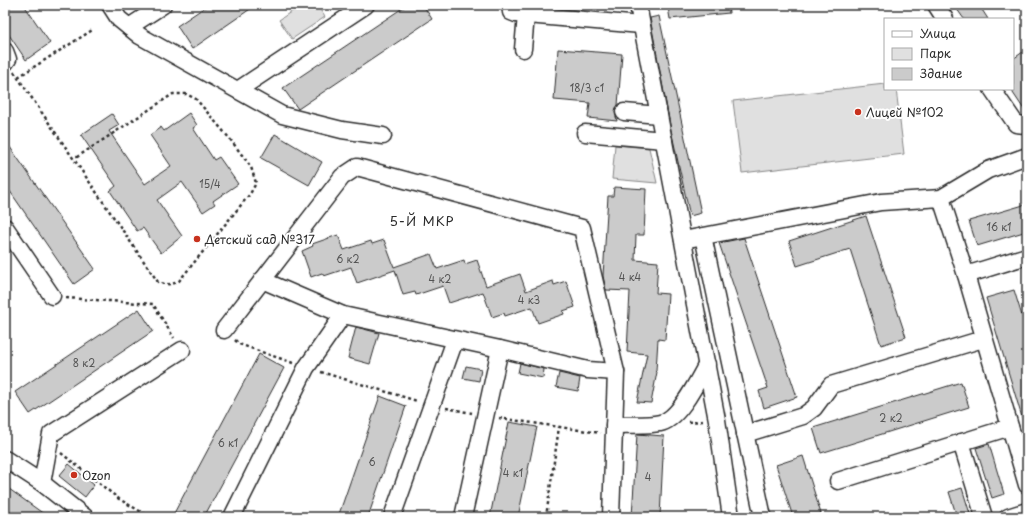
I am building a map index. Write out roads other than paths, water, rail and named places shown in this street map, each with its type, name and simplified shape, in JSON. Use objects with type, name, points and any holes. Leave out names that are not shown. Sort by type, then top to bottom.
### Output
[{"type":"lane","points":[[110,5],[119,19],[140,36],[282,115],[342,130],[383,136]]},
{"type":"lane","points":[[129,27],[163,5]]},
{"type":"lane","points":[[238,90],[366,5]]},
{"type":"lane","points":[[510,5],[512,12],[516,14],[641,25]]},
{"type":"lane","points":[[638,5],[707,364],[717,420],[731,517]]},
{"type":"lane","points":[[936,5],[945,18]]},
{"type":"lane","points":[[523,49],[526,15]]},
{"type":"lane","points":[[993,90],[1016,124],[1027,124]]},
{"type":"lane","points":[[624,112],[659,115]]},
{"type":"lane","points":[[585,133],[664,140]]},
{"type":"lane","points":[[683,240],[881,202],[941,198],[988,170],[1027,156]]},
{"type":"lane","points":[[224,330],[342,177],[357,167],[582,228],[616,372],[611,517]]},
{"type":"lane","points":[[941,198],[966,275],[983,339],[1027,485]]},
{"type":"lane","points":[[5,227],[52,296]]},
{"type":"lane","points":[[703,236],[763,517]]},
{"type":"lane","points":[[966,275],[1027,256]]},
{"type":"lane","points":[[262,280],[343,315],[500,349],[588,370],[616,372]]},
{"type":"lane","points":[[232,517],[306,368],[343,315]]},
{"type":"lane","points":[[745,434],[803,416],[814,408],[831,385],[983,339]]},
{"type":"lane","points":[[392,517],[455,340]]},
{"type":"lane","points":[[462,517],[500,349]]},
{"type":"lane","points":[[42,483],[51,434],[182,350]]},
{"type":"lane","points":[[614,430],[662,423],[674,415],[684,403],[707,364]]},
{"type":"lane","points":[[838,481],[1010,427]]},
{"type":"lane","points":[[961,442],[984,517]]},
{"type":"lane","points":[[5,459],[42,483],[85,517]]},
{"type":"lane","points":[[1008,517],[1027,511]]},
{"type":"place","name":"Лицей №102","points":[[858,112]]},
{"type":"place","name":"Детский сад №317","points":[[197,239]]},
{"type":"place","name":"Ozon","points":[[74,475]]},
{"type":"district","name":"5-Й МКР","points":[[422,220]]}]
